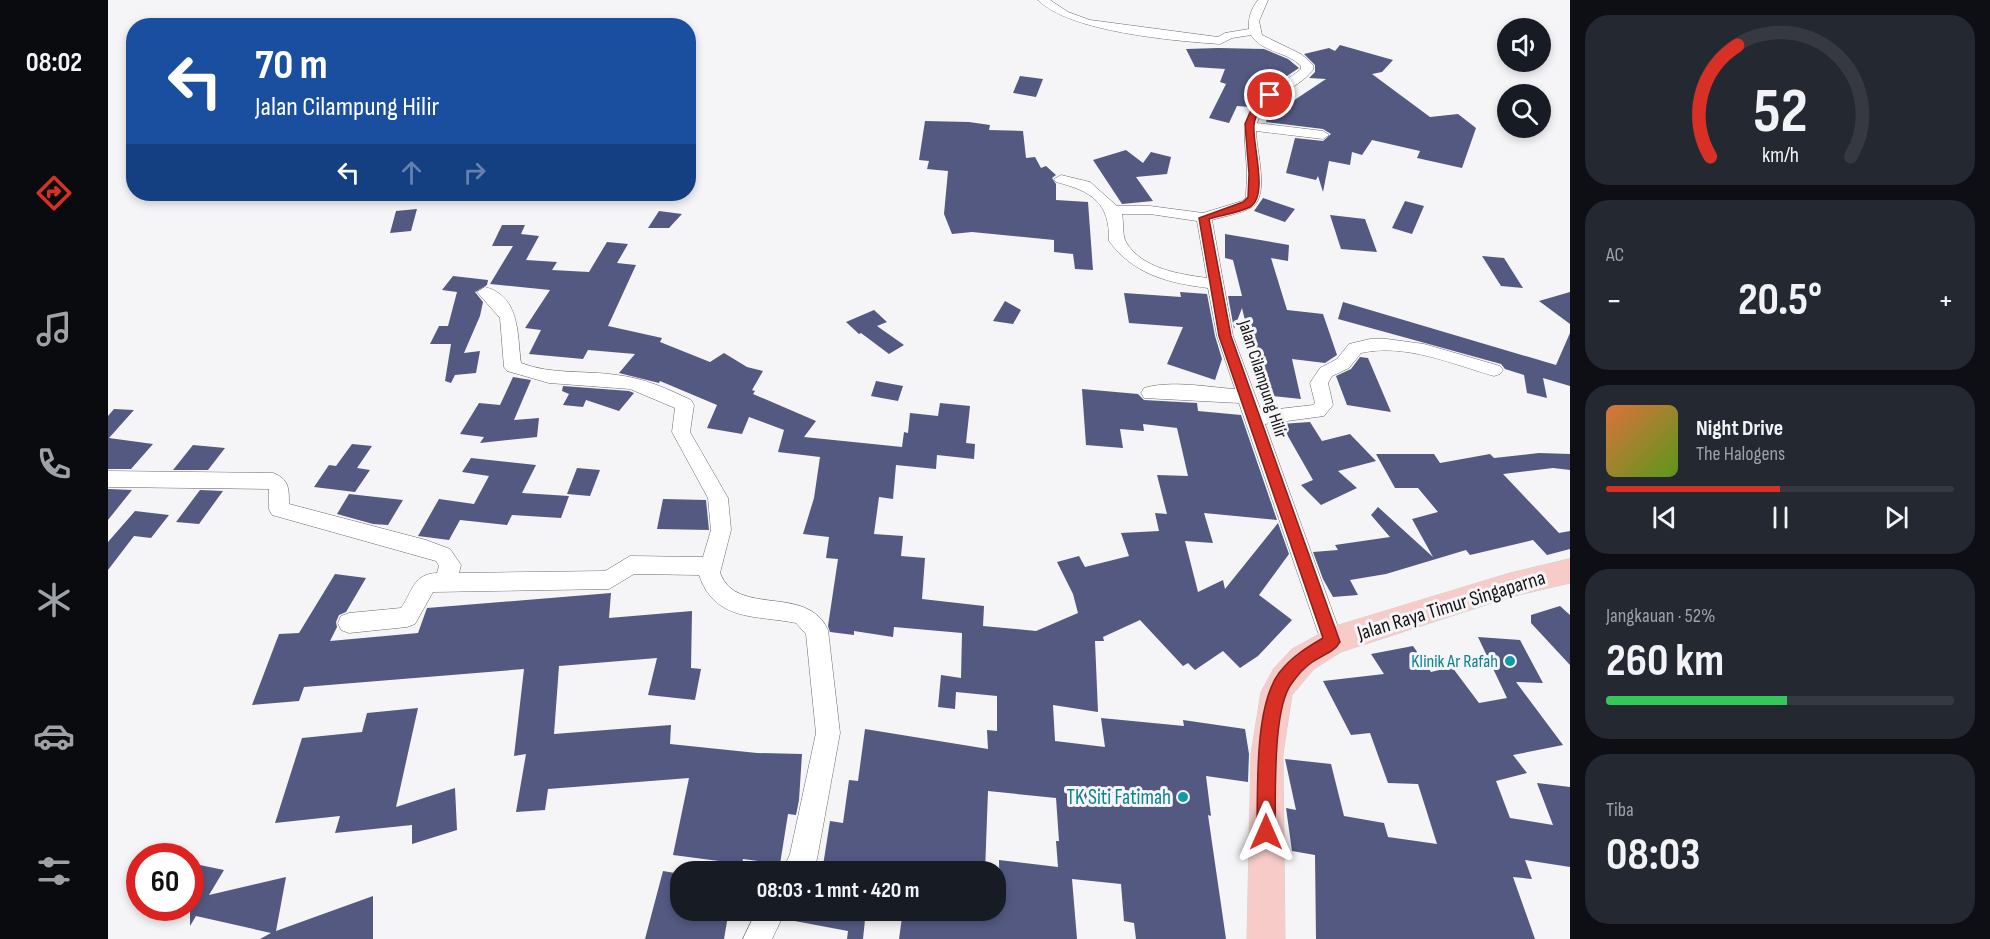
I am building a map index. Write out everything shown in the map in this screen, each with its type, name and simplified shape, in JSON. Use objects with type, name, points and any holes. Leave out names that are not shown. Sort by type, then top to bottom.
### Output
[{"type":"main road","name":"Jalan Raya Timur Singaparna","points":[[1266,939],[1267,754],[1277,692],[1285,678],[1303,659],[1332,642],[1510,585],[1570,571]]},
{"type":"street","points":[[1043,0],[1064,14],[1088,23],[1193,39],[1220,41],[1230,35],[1255,31]]},
{"type":"street","points":[[1113,210],[1150,210],[1204,218],[1247,204],[1253,198],[1254,174],[1250,126],[1256,108],[1270,95],[1307,70],[1307,65],[1293,53],[1261,41],[1255,31],[1253,15],[1263,0]]},
{"type":"street","points":[[1250,126],[1323,135]]},
{"type":"street","points":[[1061,179],[1085,184],[1098,194],[1113,210],[1117,223],[1117,241],[1145,267],[1169,277],[1216,284]]},
{"type":"street","name":"Jalan Cilampung Hilir","points":[[1204,218],[1225,336],[1332,642]]},
{"type":"street","points":[[485,292],[502,305],[512,324],[513,367],[526,373],[551,378],[612,380],[648,387],[685,405],[681,432],[718,498],[721,530],[709,573],[713,584],[733,602],[768,611],[784,611],[802,615],[817,630],[828,733],[802,861]]},
{"type":"street","points":[[1255,419],[1318,411],[1324,405],[1320,383],[1326,372],[1340,368],[1347,362],[1355,348],[1364,345],[1412,349],[1494,370]]},
{"type":"street","points":[[1150,393],[1186,392],[1247,397]]},
{"type":"street","points":[[108,479],[273,482],[279,486],[279,509],[354,531],[419,546],[443,555],[450,565],[446,582]]},
{"type":"street","points":[[349,623],[407,617],[412,612],[423,586],[429,583],[609,580],[630,565],[711,566]]},
{"type":"street","points":[[757,939],[766,921]]},
{"type":"building","points":[[1340,45],[1393,60],[1382,72],[1372,74],[1430,117],[1458,114],[1476,128],[1462,168],[1417,158],[1420,151],[1372,140],[1362,155],[1352,152],[1350,165],[1329,161],[1323,192],[1318,176],[1316,180],[1286,173],[1295,138],[1323,141],[1331,134],[1323,129],[1266,122],[1269,108],[1271,105],[1284,107],[1326,79],[1309,78],[1315,72],[1315,65],[1304,54],[1329,48],[1335,51]]},
{"type":"building","points":[[1186,49],[1264,49],[1288,59],[1299,68],[1287,76],[1266,75],[1260,94],[1250,107],[1237,106],[1229,123],[1209,118],[1226,84],[1220,82],[1225,69],[1195,67]]},
{"type":"building","points":[[1020,76],[1043,79],[1036,97],[1013,93]]},
{"type":"building","points":[[925,121],[969,122],[990,125],[989,130],[1023,131],[1026,158],[1035,157],[1041,168],[1046,166],[1056,175],[1052,178],[1056,184],[1056,200],[1088,202],[1093,270],[1075,269],[1073,254],[1054,252],[1054,240],[972,232],[952,234],[944,214],[948,171],[927,169],[929,161],[919,160]]},
{"type":"building","points":[[1126,150],[1143,163],[1151,152],[1171,157],[1167,174],[1136,177],[1153,201],[1122,204],[1093,160]]},
{"type":"building","points":[[1263,198],[1295,209],[1285,222],[1254,211]]},
{"type":"building","points":[[1405,201],[1424,206],[1412,234],[1392,228]]},
{"type":"building","points":[[417,209],[411,231],[390,233],[396,211]]},
{"type":"building","points":[[659,211],[682,214],[669,228],[648,228]]},
{"type":"building","points":[[1330,215],[1365,219],[1377,252],[1341,249]]},
{"type":"building","points":[[502,225],[525,225],[521,234],[539,236],[526,260],[557,262],[552,270],[589,272],[607,242],[628,244],[617,263],[636,265],[608,326],[662,338],[660,342],[710,362],[724,353],[747,367],[763,371],[752,390],[755,391],[753,394],[816,421],[804,437],[902,447],[904,432],[908,433],[910,413],[938,416],[940,403],[970,406],[966,443],[975,444],[974,459],[937,455],[936,469],[896,465],[893,499],[879,497],[874,534],[903,536],[901,556],[925,558],[922,599],[984,606],[983,626],[1036,631],[1078,613],[1073,594],[1057,562],[1079,556],[1085,567],[1129,556],[1121,533],[1159,531],[1155,513],[1167,514],[1157,475],[1188,476],[1177,428],[1143,424],[1144,431],[1120,429],[1123,448],[1086,445],[1082,389],[1138,394],[1144,400],[1197,403],[1198,411],[1241,415],[1277,520],[1204,513],[1213,543],[1185,541],[1198,592],[1223,580],[1225,589],[1278,523],[1289,554],[1259,595],[1292,620],[1258,656],[1240,668],[1223,651],[1195,670],[1188,663],[1183,666],[1140,620],[1103,637],[1104,641],[1095,641],[1098,712],[1053,705],[1055,741],[1105,747],[1101,718],[1184,726],[1183,720],[1245,729],[1249,754],[1248,782],[1206,776],[1211,816],[1208,815],[1226,939],[1136,939],[1134,923],[1124,921],[1121,884],[1072,879],[1077,939],[899,939],[901,921],[1006,921],[1006,861],[999,860],[1058,867],[1056,798],[988,791],[985,861],[824,861],[830,821],[843,823],[849,780],[858,781],[865,729],[988,749],[987,730],[997,731],[997,696],[956,692],[955,709],[938,707],[941,675],[961,678],[962,633],[894,627],[893,637],[854,631],[854,635],[830,632],[828,626],[838,559],[826,558],[829,537],[803,534],[814,498],[820,457],[778,452],[784,430],[749,417],[742,434],[707,428],[717,405],[660,381],[659,383],[619,373],[635,354],[588,350],[583,359],[529,354],[541,330],[525,328],[550,290],[490,284],[513,246],[492,246]]},
{"type":"building","points":[[1225,234],[1289,245],[1288,261],[1271,258],[1287,310],[1323,314],[1337,355],[1325,363],[1292,359],[1301,399],[1263,395],[1242,308],[1234,329],[1228,296],[1242,296],[1233,260],[1225,258]]},
{"type":"building","points":[[1482,256],[1504,258],[1523,288],[1501,286]]},
{"type":"building","points":[[453,276],[488,280],[487,285],[475,292],[483,302],[480,316],[464,353],[480,351],[476,373],[455,375],[451,383],[445,381],[451,344],[430,344],[439,326],[448,326],[457,292],[442,290]]},
{"type":"building","points":[[1180,292],[1207,294],[1222,359],[1215,380],[1167,364],[1183,327],[1129,323],[1124,293],[1181,297]]},
{"type":"building","points":[[1570,292],[1570,324],[1539,301]]},
{"type":"building","points":[[1005,301],[1021,310],[1013,324],[993,321]]},
{"type":"building","points":[[1343,302],[1556,365],[1570,333],[1570,386],[1543,378],[1547,398],[1527,393],[1524,375],[1505,369],[1501,364],[1338,319]]},
{"type":"building","points":[[874,310],[887,322],[877,326],[904,345],[889,354],[861,333],[859,334],[846,322]]},
{"type":"building","points":[[1360,357],[1368,358],[1391,412],[1347,405],[1336,376],[1351,369]]},
{"type":"building","points":[[513,377],[531,380],[514,420],[539,418],[537,437],[480,443],[484,437],[460,434],[479,403],[500,405]]},
{"type":"building","points":[[876,381],[903,386],[898,401],[871,396]]},
{"type":"building","points":[[563,386],[634,393],[619,411],[586,400],[583,407],[563,405],[569,394],[562,391]]},
{"type":"building","points":[[114,409],[134,410],[109,438],[153,444],[131,469],[108,469],[108,416]]},
{"type":"building","points":[[1310,422],[1322,441],[1350,434],[1376,461],[1338,471],[1357,488],[1321,505],[1301,485],[1313,480],[1281,424]]},
{"type":"building","points":[[352,444],[372,446],[357,468],[370,470],[355,492],[314,487],[329,465],[336,466]]},
{"type":"building","points":[[193,445],[225,448],[208,470],[173,470]]},
{"type":"building","points":[[1539,453],[1570,454],[1570,470],[1553,468],[1503,474],[1559,533],[1570,531],[1570,549],[1547,555],[1533,540],[1470,555],[1466,550],[1386,574],[1350,580],[1358,595],[1333,597],[1323,579],[1313,552],[1338,550],[1335,545],[1390,537],[1371,515],[1378,507],[1433,557],[1412,519],[1438,512],[1418,488],[1395,488],[1376,454],[1434,454],[1440,463],[1490,454],[1494,458]]},
{"type":"building","points":[[471,458],[536,465],[522,493],[569,496],[561,518],[512,515],[507,525],[460,520],[449,540],[418,536],[439,499],[474,504],[489,476],[462,472]]},
{"type":"building","points":[[577,468],[600,470],[590,496],[567,494]]},
{"type":"building","points":[[108,489],[132,490],[108,520]]},
{"type":"building","points":[[200,490],[223,491],[199,524],[176,522]]},
{"type":"building","points":[[349,494],[403,500],[388,525],[373,524],[337,514]]},
{"type":"building","points":[[663,499],[706,500],[709,530],[657,529]]},
{"type":"building","points":[[135,511],[169,515],[151,538],[134,536],[108,570],[108,542]]},
{"type":"building","points":[[335,574],[366,578],[346,612],[339,615],[336,622],[337,627],[330,641],[418,633],[427,608],[611,593],[609,618],[692,611],[691,668],[701,669],[695,700],[648,695],[657,658],[559,666],[554,734],[671,725],[670,744],[757,753],[802,754],[796,815],[788,814],[780,861],[743,859],[743,861],[719,861],[673,855],[689,778],[548,789],[545,810],[516,812],[526,754],[514,756],[524,669],[304,687],[299,701],[252,705],[279,634],[299,633]]},
{"type":"building","points":[[1560,606],[1570,615],[1570,665],[1531,623],[1531,615]]},
{"type":"building","points":[[1478,637],[1520,640],[1543,683],[1516,682],[1563,745],[1513,755],[1527,773],[1496,781],[1510,818],[1553,825],[1537,783],[1570,787],[1570,867],[1525,860],[1532,879],[1513,877],[1535,939],[1316,939],[1315,855],[1292,851],[1286,808],[1296,810],[1285,759],[1331,764],[1344,816],[1384,823],[1388,837],[1437,844],[1418,784],[1388,783],[1370,733],[1351,735],[1323,681],[1384,674],[1371,654],[1413,646],[1431,672],[1452,667],[1479,703],[1507,698]]},
{"type":"building","points":[[418,708],[396,807],[455,788],[457,830],[412,844],[412,825],[335,833],[340,816],[275,823],[302,738],[362,732],[367,713]]},
{"type":"building","points":[[204,866],[224,870],[209,895],[286,877],[276,931],[373,896],[373,939],[260,939],[271,933],[204,918]]},
{"type":"building","points":[[663,871],[670,872],[670,921],[727,921],[724,939],[645,939]]},
{"type":"building","points":[[795,921],[865,921],[863,939],[847,939],[848,931]]},
{"type":"place","name":"Klinik Ar Rafah","points":[[1510,661]]},
{"type":"place","name":"TK Siti Fatimah","points":[[1183,797]]},
{"type":"route","points":[[1266,832],[1267,754],[1277,692],[1285,678],[1303,659],[1332,642],[1225,336],[1204,218],[1247,204],[1253,198],[1254,174],[1249,124],[1256,108],[1270,95]]}]
